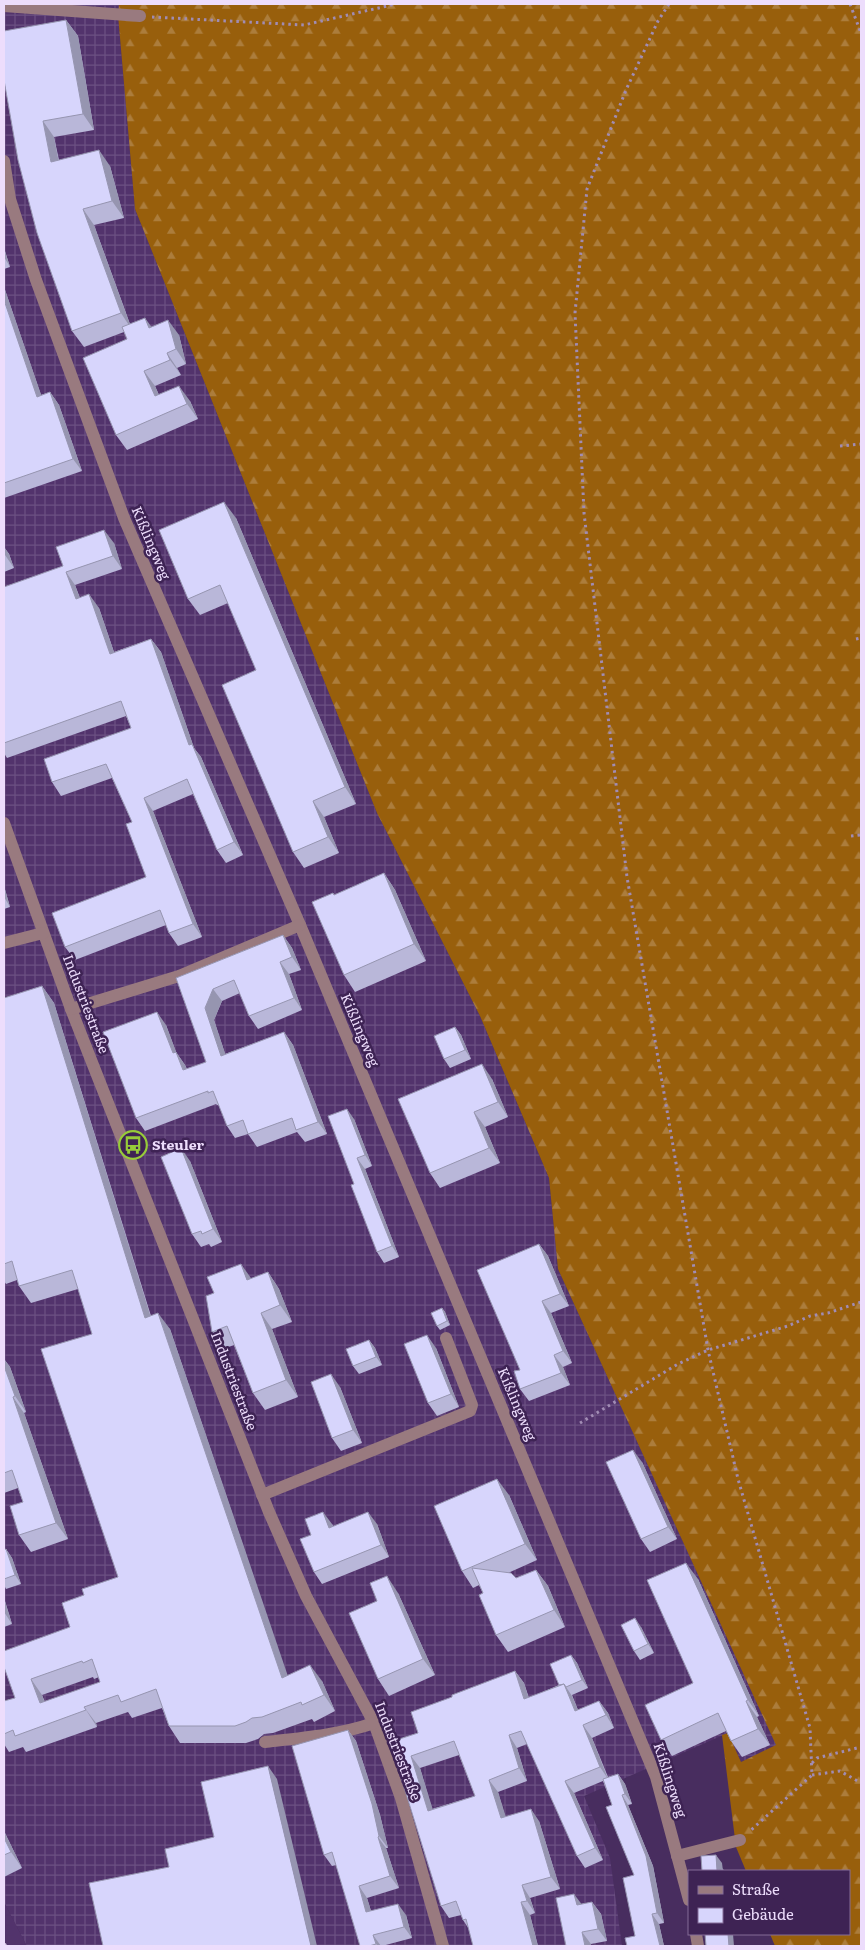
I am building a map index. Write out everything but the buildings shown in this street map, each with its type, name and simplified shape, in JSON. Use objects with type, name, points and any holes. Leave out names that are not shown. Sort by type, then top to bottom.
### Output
[{"type":"street","points":[[4,6],[140,16]]},
{"type":"street","name":"Kißlingweg","points":[[4,161],[10,198],[36,280],[124,518],[300,925],[656,1777],[688,1896]]},
{"type":"street","name":"Industriestraße","points":[[4,823],[71,1009],[262,1495],[306,1596],[374,1723],[401,1798],[443,1946]]},
{"type":"street","points":[[71,1009],[179,976],[300,925]]},
{"type":"street","points":[[4,943],[43,932]]},
{"type":"street","points":[[262,1495],[470,1411],[472,1406],[446,1338]]},
{"type":"street","points":[[265,1742],[317,1736],[362,1728],[374,1723]]},
{"type":"street","points":[[677,1856],[740,1840]]},
{"type":"path","points":[[140,16],[304,25],[396,4]]},
{"type":"path","points":[[669,4],[658,21],[626,90],[587,189],[575,313],[584,513],[627,877],[708,1350],[738,1479],[810,1728],[812,1774]]},
{"type":"path","points":[[850,4],[861,33]]},
{"type":"path","points":[[840,446],[861,444]]},
{"type":"path","points":[[856,639],[861,638]]},
{"type":"path","points":[[851,836],[861,835]]},
{"type":"path","points":[[580,1423],[678,1364],[708,1350],[788,1326],[810,1316],[828,1313],[861,1302]]},
{"type":"path","points":[[812,1764],[817,1758],[861,1747]]},
{"type":"path","points":[[740,1840],[812,1774],[840,1771],[861,1783]]},
{"type":"shaded area","points":[[4,4],[119,4],[118,15],[135,209],[377,813],[480,1016],[549,1178],[558,1269],[777,1746],[741,1762],[728,1733],[584,1796],[610,1858],[622,1946],[27,1946],[4,1902]]},
{"type":"shaded area","points":[[4,1902],[27,1946],[4,1946]]},
{"type":"green space","points":[[119,4],[861,4],[861,1946],[775,1946],[770,1935],[850,1935],[850,1870],[746,1870],[736,1847],[722,1735],[728,1733],[741,1762],[776,1745],[558,1269],[549,1178],[480,1016],[377,813],[135,209],[118,15]]},
{"type":"place","name":"Steuler","points":[[133,1145]]}]
